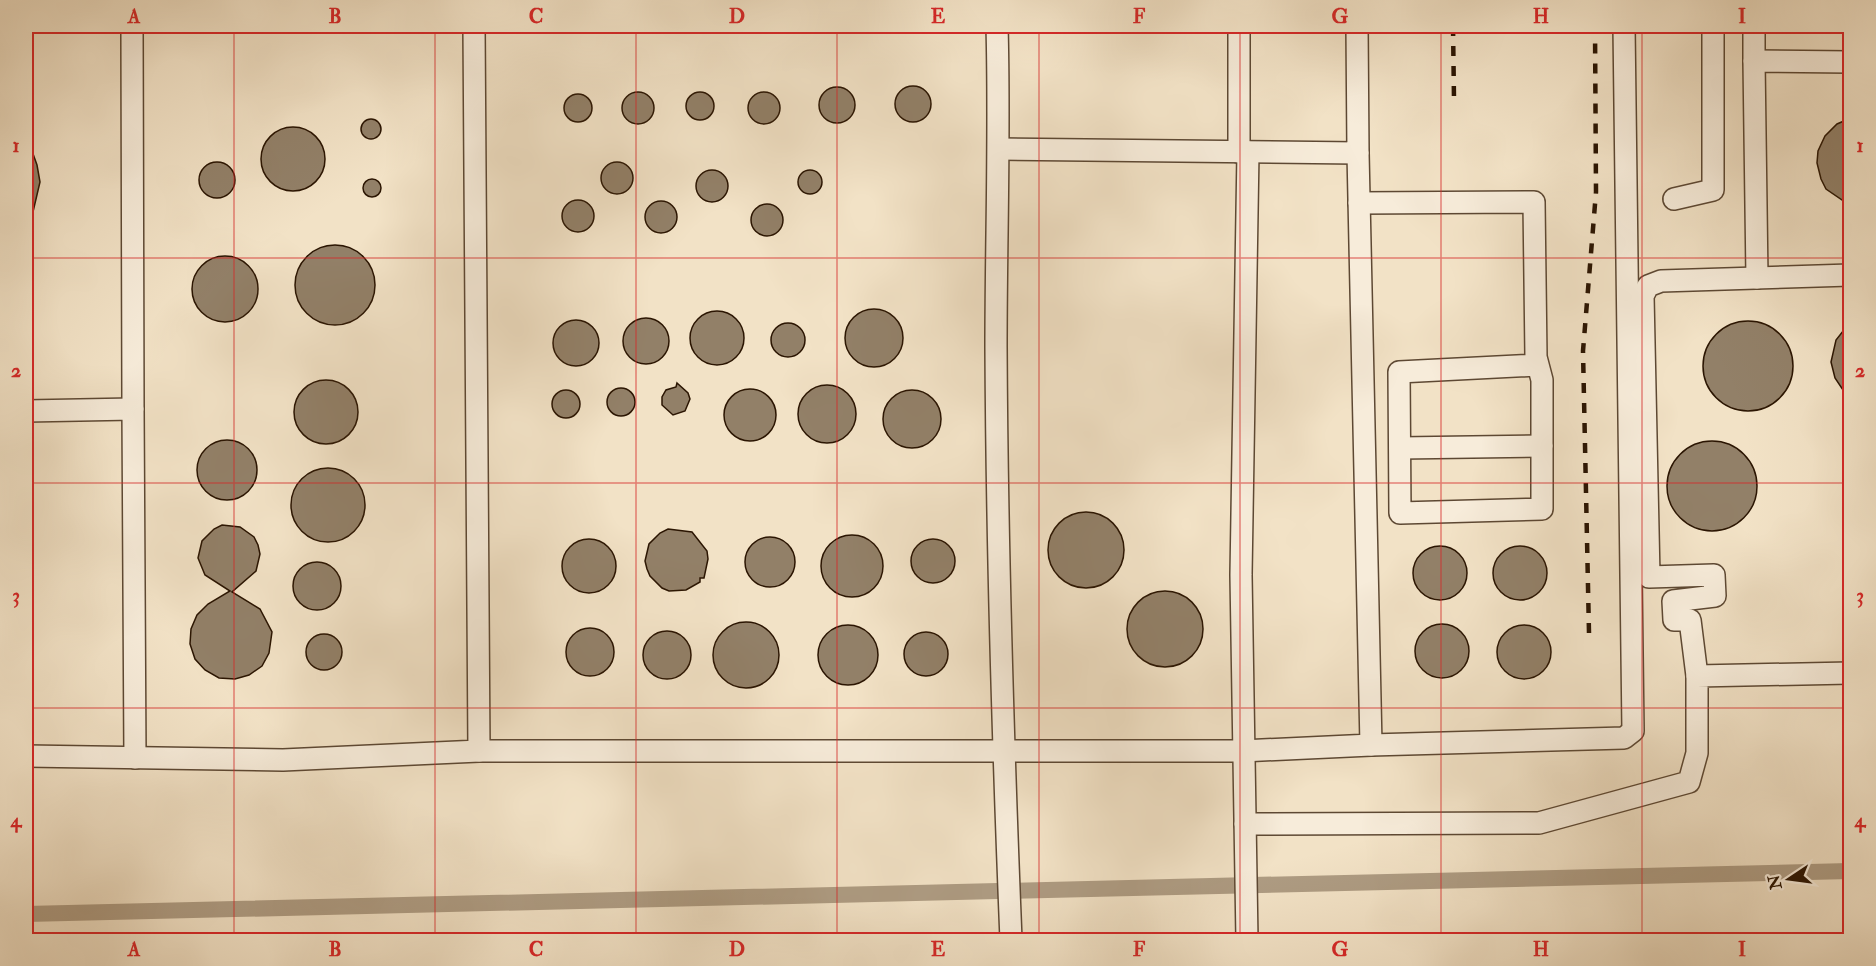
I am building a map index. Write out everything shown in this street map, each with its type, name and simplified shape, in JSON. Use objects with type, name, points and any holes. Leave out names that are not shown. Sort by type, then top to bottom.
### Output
[{"type":"street","points":[[132,26],[135,758]]},
{"type":"street","points":[[474,26],[479,751]]},
{"type":"street","points":[[997,26],[1000,149],[996,347],[1003,749],[1011,940]]},
{"type":"street","points":[[1239,26],[1243,152],[1242,751],[1247,940]]},
{"type":"street","points":[[1357,26],[1371,745]]},
{"type":"street","points":[[26,756],[283,760],[479,751],[1003,749],[1242,751],[1624,738],[1633,731],[1624,26]]},
{"type":"street","points":[[1674,199],[1713,190],[1713,26]]},
{"type":"street","points":[[1754,26],[1757,278]]},
{"type":"street","points":[[1754,60],[1851,62]]},
{"type":"street","points":[[1000,149],[1358,153]]},
{"type":"street","points":[[1359,203],[1534,202],[1536,357],[1542,380],[1542,509],[1400,513],[1399,372],[1538,365]]},
{"type":"street","points":[[1245,824],[1539,823],[1689,782],[1697,753],[1697,676],[1690,620],[1674,620],[1673,601],[1715,596],[1714,575],[1649,577],[1643,296],[1648,286],[1661,281],[1851,275]]},
{"type":"street","points":[[26,411],[133,409]]},
{"type":"street","points":[[1400,448],[1542,446]]},
{"type":"street","points":[[1697,676],[1851,673]]},
{"type":"building","points":[[913,86],[926,91],[931,104],[926,117],[913,122],[900,117],[895,104],[900,91]]},
{"type":"building","points":[[837,87],[849,93],[855,105],[849,117],[837,123],[825,117],[819,105],[825,93]]},
{"type":"building","points":[[638,92],[649,97],[654,108],[649,119],[638,124],[627,119],[622,108],[627,97]]},
{"type":"building","points":[[700,92],[710,96],[714,106],[710,116],[700,120],[690,116],[686,106],[690,96]]},
{"type":"building","points":[[764,92],[775,97],[780,108],[775,119],[764,124],[753,119],[748,108],[753,97]]},
{"type":"building","points":[[578,94],[588,98],[592,108],[588,118],[578,122],[568,118],[564,108],[568,98]]},
{"type":"building","points":[[1851,118],[1851,206],[1826,189],[1817,163],[1818,151],[1825,136],[1837,124]]},
{"type":"building","points":[[367,119],[375,119],[381,125],[381,133],[375,139],[367,139],[361,133],[361,125]]},
{"type":"building","points":[[287,127],[299,127],[316,136],[323,147],[325,159],[323,171],[316,182],[299,191],[287,191],[275,186],[266,177],[261,165],[261,153],[266,141],[275,132]]},
{"type":"building","points":[[27,137],[37,165],[40,182],[29,229],[26,228]]},
{"type":"building","points":[[217,162],[230,167],[235,180],[230,193],[217,198],[204,193],[199,180],[204,167]]},
{"type":"building","points":[[617,162],[628,167],[633,178],[628,189],[617,194],[606,189],[601,178],[606,167]]},
{"type":"building","points":[[712,170],[723,175],[728,186],[723,197],[712,202],[701,197],[696,186],[701,175]]},
{"type":"building","points":[[810,170],[819,173],[822,182],[819,191],[810,194],[801,191],[798,182],[801,173]]},
{"type":"building","points":[[368,179],[376,179],[381,184],[379,195],[368,197],[363,192],[363,184]]},
{"type":"building","points":[[578,200],[589,205],[594,216],[589,227],[578,232],[567,227],[562,216],[567,205]]},
{"type":"building","points":[[661,201],[672,206],[677,217],[672,228],[661,233],[650,228],[645,217],[650,206]]},
{"type":"building","points":[[767,204],[778,209],[783,220],[778,231],[767,236],[756,231],[751,220],[756,209]]},
{"type":"building","points":[[335,245],[350,248],[363,257],[372,270],[375,285],[372,300],[363,313],[350,322],[335,325],[320,322],[307,313],[298,300],[295,285],[298,270],[307,257],[320,248]]},
{"type":"building","points":[[231,256],[249,265],[256,276],[258,289],[256,302],[249,313],[238,320],[219,322],[201,313],[194,302],[192,283],[201,265],[212,258]]},
{"type":"building","points":[[868,309],[880,309],[895,317],[903,332],[903,344],[895,359],[880,367],[868,367],[853,359],[845,344],[845,332],[853,317]]},
{"type":"building","points":[[717,311],[727,313],[736,319],[742,328],[744,338],[742,348],[736,357],[727,363],[717,365],[707,363],[698,357],[692,348],[690,338],[692,328],[698,319],[707,313]]},
{"type":"building","points":[[646,318],[662,325],[669,341],[662,357],[646,364],[630,357],[623,341],[630,325]]},
{"type":"building","points":[[576,320],[592,327],[599,343],[592,359],[576,366],[560,359],[553,343],[560,327]]},
{"type":"building","points":[[1748,321],[1765,325],[1780,334],[1789,349],[1793,366],[1789,383],[1780,398],[1765,407],[1748,411],[1731,407],[1716,398],[1707,383],[1703,366],[1707,349],[1716,334],[1731,325]]},
{"type":"building","points":[[1851,321],[1851,402],[1835,378],[1831,362],[1836,340]]},
{"type":"building","points":[[788,323],[800,328],[805,340],[800,352],[788,357],[776,352],[771,340],[776,328]]},
{"type":"building","points":[[326,380],[338,382],[349,389],[356,400],[358,412],[356,424],[349,435],[338,442],[326,444],[314,442],[303,435],[296,424],[294,412],[296,400],[303,389],[314,382]]},
{"type":"building","points":[[677,383],[688,393],[690,399],[685,411],[673,415],[662,405],[662,397],[666,390],[676,387]]},
{"type":"building","points":[[821,385],[833,385],[848,393],[856,408],[856,420],[848,435],[833,443],[821,443],[806,435],[798,420],[798,408],[806,393]]},
{"type":"building","points":[[621,388],[631,392],[635,402],[631,412],[621,416],[611,412],[607,402],[611,392]]},
{"type":"building","points":[[750,389],[760,391],[768,397],[774,405],[776,415],[774,425],[768,433],[760,439],[750,441],[740,439],[732,433],[726,425],[724,415],[726,405],[732,397],[740,391]]},
{"type":"building","points":[[566,390],[576,394],[580,404],[576,414],[566,418],[556,414],[552,404],[556,394]]},
{"type":"building","points":[[906,390],[918,390],[933,398],[941,413],[941,425],[933,440],[918,448],[906,448],[891,440],[883,425],[883,413],[891,398]]},
{"type":"building","points":[[227,440],[239,442],[252,453],[257,470],[255,482],[244,495],[227,500],[215,498],[202,487],[197,470],[199,458],[210,445]]},
{"type":"building","points":[[1712,441],[1729,445],[1744,454],[1753,469],[1757,486],[1753,503],[1744,518],[1729,527],[1712,531],[1695,527],[1680,518],[1671,503],[1667,486],[1671,469],[1680,454],[1695,445]]},
{"type":"building","points":[[328,468],[349,474],[359,484],[365,505],[359,526],[349,536],[328,542],[307,536],[297,526],[291,505],[297,484],[307,474]]},
{"type":"building","points":[[1086,512],[1100,515],[1113,523],[1121,536],[1124,550],[1121,564],[1113,577],[1100,585],[1086,588],[1072,585],[1059,577],[1051,564],[1048,550],[1051,536],[1059,523],[1072,515]]},
{"type":"building","points":[[222,525],[240,527],[254,537],[258,545],[260,554],[256,571],[232,592],[260,609],[272,632],[269,653],[262,666],[249,675],[235,679],[219,678],[205,670],[195,659],[190,644],[191,629],[197,615],[208,604],[230,591],[205,575],[198,558],[202,541],[214,529]]},
{"type":"building","points":[[668,529],[692,532],[707,551],[708,559],[704,578],[700,578],[700,582],[686,590],[669,591],[662,588],[650,576],[647,569],[645,561],[649,544],[660,533]]},
{"type":"building","points":[[852,535],[869,540],[874,544],[878,549],[883,566],[878,583],[874,588],[869,592],[852,597],[835,592],[830,588],[826,583],[821,566],[826,549],[830,544],[835,540]]},
{"type":"building","points":[[775,537],[788,544],[794,552],[794,572],[788,580],[780,586],[765,587],[752,580],[746,572],[745,557],[752,544],[760,538]]},
{"type":"building","points":[[584,539],[594,539],[604,543],[612,551],[616,566],[612,581],[604,589],[594,593],[584,593],[574,589],[566,581],[562,571],[562,561],[566,551],[574,543]]},
{"type":"building","points":[[933,539],[949,545],[955,561],[949,577],[933,583],[917,577],[911,561],[917,545]]},
{"type":"building","points":[[1440,546],[1450,548],[1459,554],[1465,563],[1467,573],[1465,583],[1459,592],[1450,598],[1440,600],[1430,598],[1421,592],[1415,583],[1413,573],[1415,563],[1421,554],[1430,548]]},
{"type":"building","points":[[1520,546],[1530,548],[1539,554],[1545,563],[1547,573],[1545,583],[1539,592],[1530,598],[1520,600],[1510,598],[1501,592],[1495,583],[1493,573],[1495,563],[1501,554],[1510,548]]},
{"type":"building","points":[[317,562],[334,569],[341,586],[334,603],[317,610],[300,603],[293,586],[300,569]]},
{"type":"building","points":[[1165,591],[1179,594],[1192,602],[1200,615],[1203,629],[1200,643],[1192,656],[1179,664],[1165,667],[1151,664],[1138,656],[1130,643],[1127,629],[1130,615],[1138,602],[1151,594]]},
{"type":"building","points":[[746,622],[759,625],[769,632],[776,642],[779,655],[776,668],[769,678],[759,685],[746,688],[733,685],[723,678],[716,668],[713,655],[716,642],[723,632],[733,625]]},
{"type":"building","points":[[1442,624],[1452,626],[1461,632],[1467,641],[1469,651],[1467,661],[1461,670],[1452,676],[1442,678],[1432,676],[1423,670],[1417,661],[1415,651],[1417,641],[1423,632],[1432,626]]},
{"type":"building","points":[[842,625],[854,625],[865,630],[873,638],[878,655],[876,667],[865,680],[854,685],[842,685],[831,680],[823,672],[818,661],[818,649],[823,638],[831,630]]},
{"type":"building","points":[[1524,625],[1534,627],[1543,633],[1549,642],[1551,652],[1549,662],[1543,671],[1534,677],[1524,679],[1514,677],[1505,671],[1499,662],[1497,652],[1499,642],[1505,633],[1514,627]]},
{"type":"building","points":[[585,628],[595,628],[610,638],[614,652],[610,666],[604,672],[595,676],[585,676],[570,666],[566,657],[566,647],[576,632]]},
{"type":"building","points":[[662,631],[672,631],[687,641],[691,655],[687,669],[681,675],[672,679],[662,679],[647,669],[643,660],[643,650],[653,635]]},
{"type":"building","points":[[926,632],[942,638],[948,654],[942,670],[926,676],[910,670],[904,654],[910,638]]},
{"type":"building","points":[[324,634],[337,639],[342,652],[337,665],[324,670],[311,665],[306,652],[311,639]]},
{"type":"waterway","points":[[26,914],[1850,871]]},
{"type":"railway","points":[[1453,26],[1454,99]]},
{"type":"railway","points":[[1589,633],[1583,351],[1596,192],[1595,26]]}]
